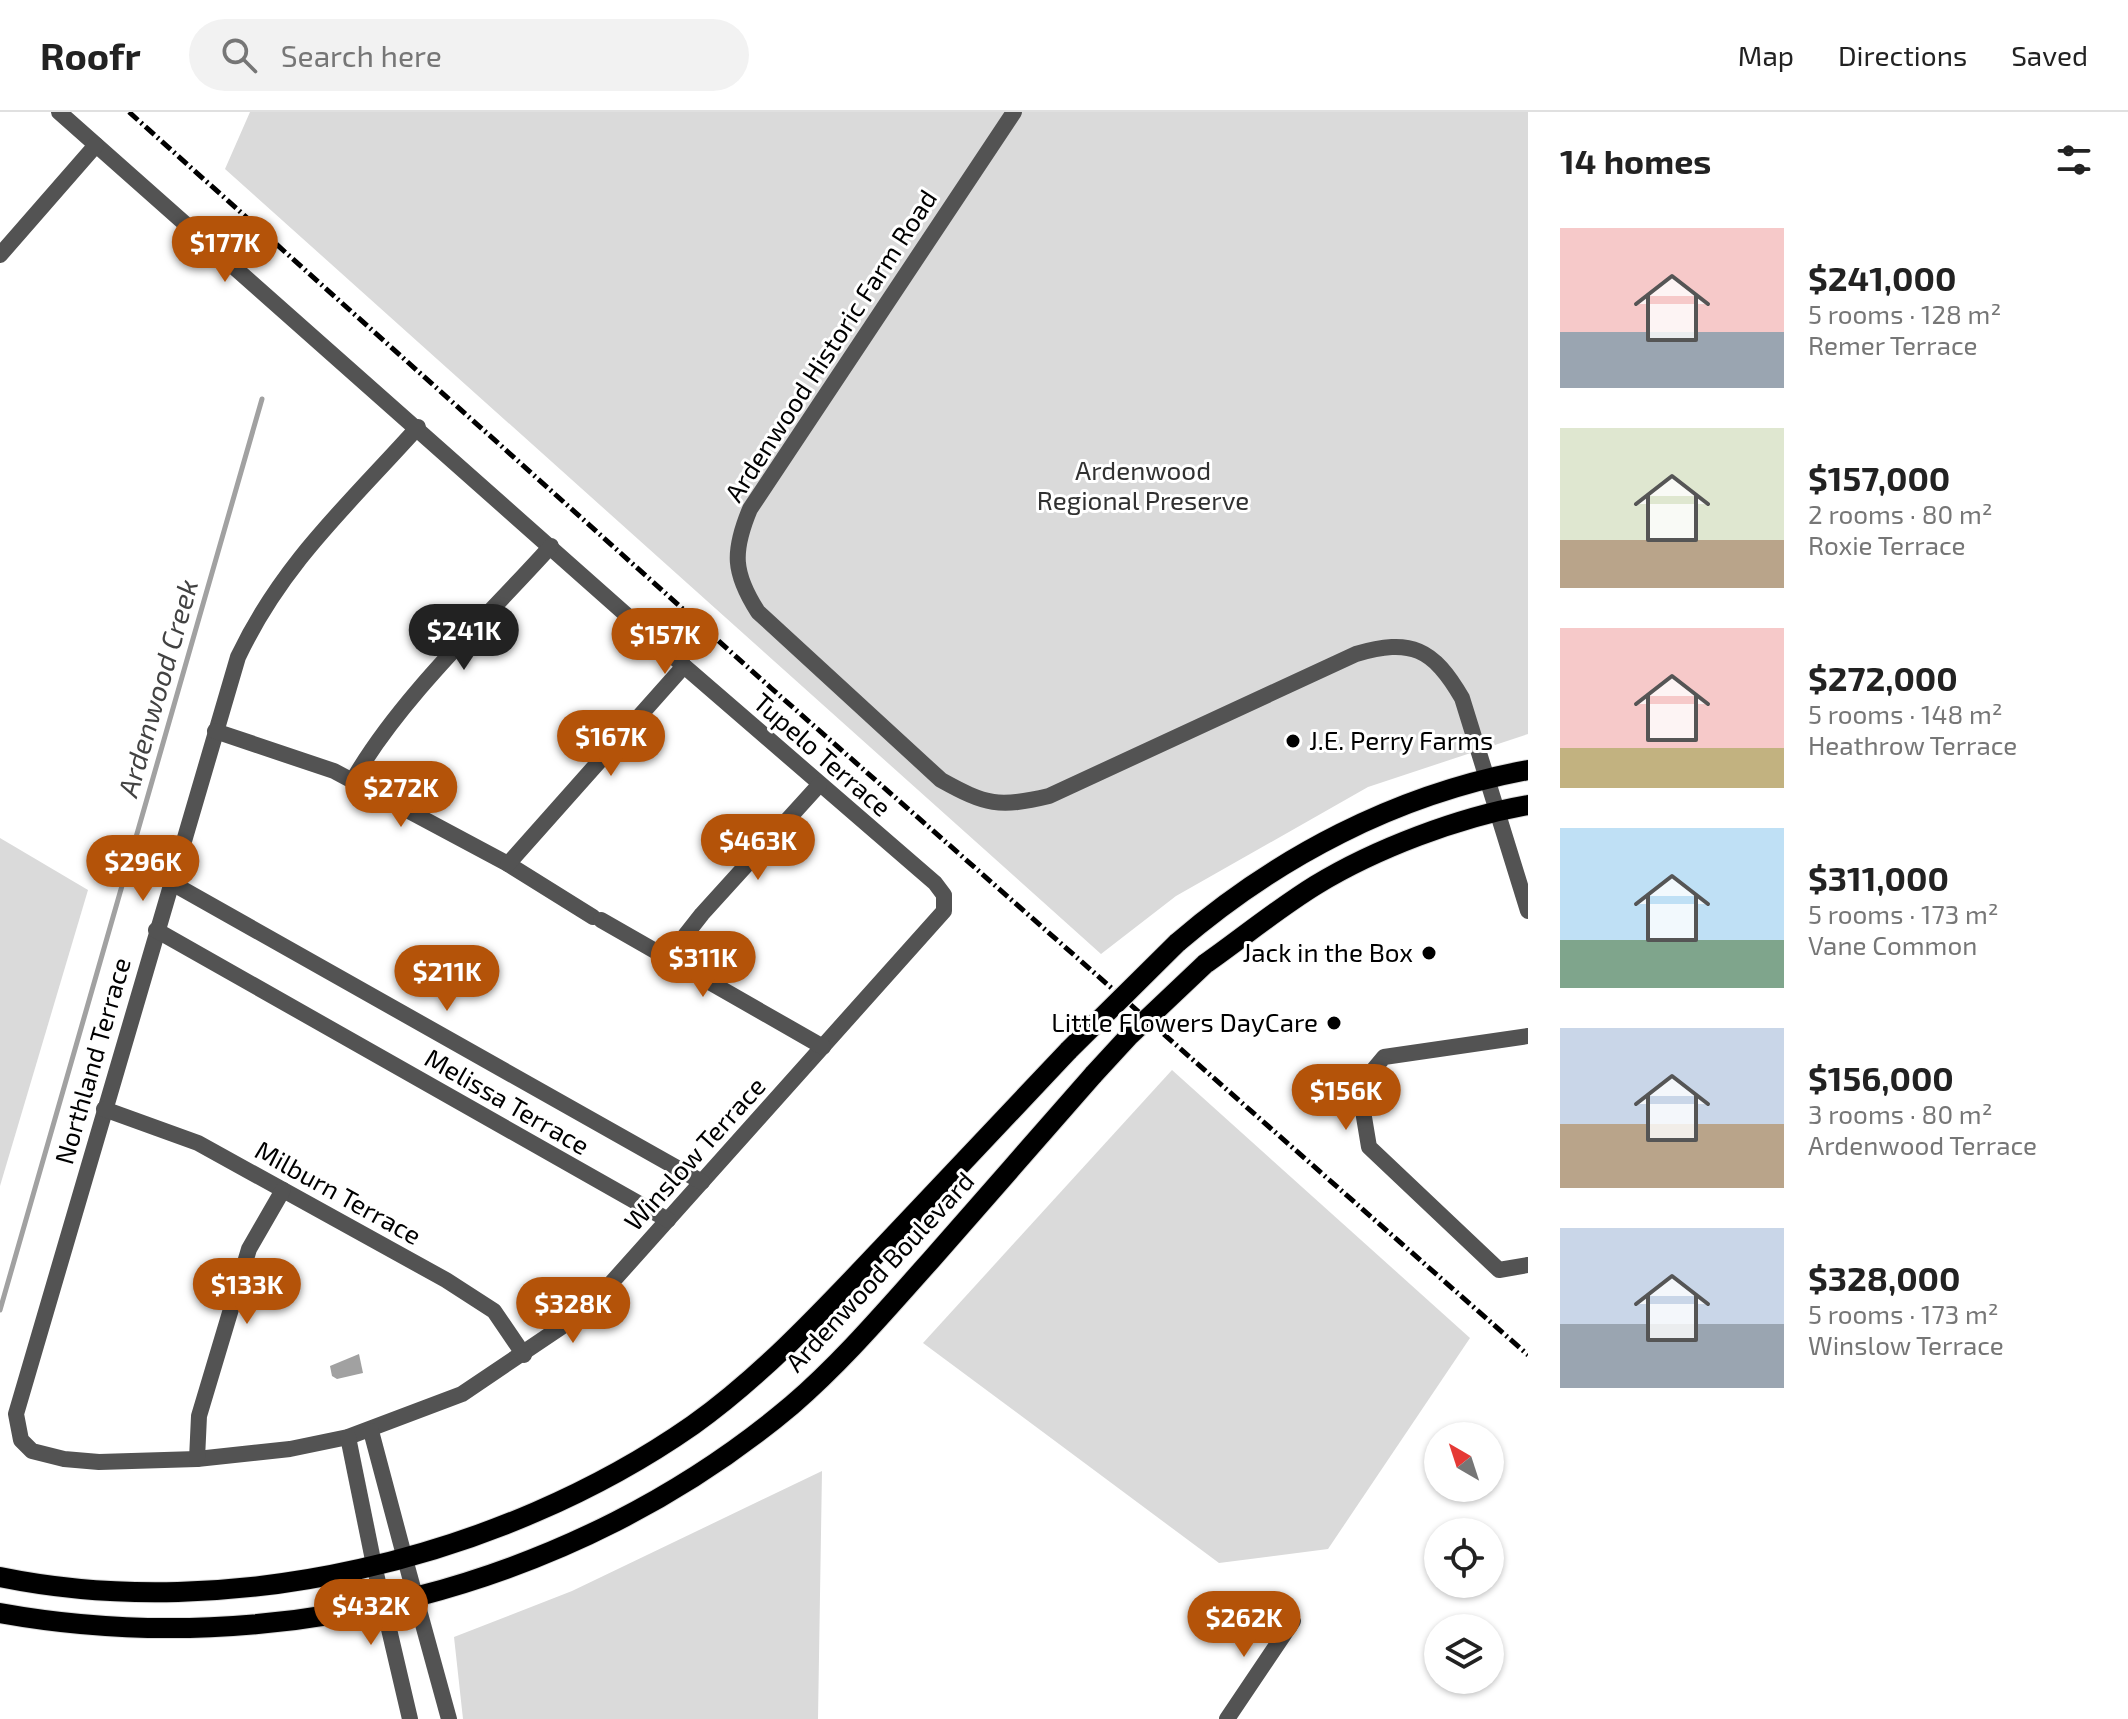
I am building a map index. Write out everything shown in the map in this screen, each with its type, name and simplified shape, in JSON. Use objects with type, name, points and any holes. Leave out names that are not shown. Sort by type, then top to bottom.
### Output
[{"type":"main road","name":"Ardenwood Boulevard","points":[[0,1577],[91,1591],[160,1594],[234,1591],[405,1559],[552,1503],[628,1465],[693,1425],[815,1319],[1069,1050],[1177,943],[1250,886],[1323,842],[1405,803],[1487,778],[1528,770]]},
{"type":"main road","name":"Ardenwood Boulevard","points":[[0,1613],[88,1626],[168,1629],[263,1624],[382,1608],[569,1543],[652,1502],[726,1456],[792,1405],[849,1352],[1094,1074],[1205,964],[1316,885],[1364,860],[1495,811],[1528,805]]},
{"type":"street","name":"Tupelo Terrace","points":[[59,112],[819,785],[935,883],[944,895]]},
{"type":"street","name":"Ardenwood Historic Farm Road","points":[[1014,112],[750,509],[740,533],[736,559],[741,586],[758,612],[941,780],[974,798],[1010,806],[1049,796],[1356,654],[1388,645],[1417,650],[1446,670],[1462,698],[1528,911]]},
{"type":"street","points":[[0,255],[96,145]]},
{"type":"street","name":"Northland Terrace","points":[[21,1440],[16,1414],[238,657],[260,611],[297,558],[418,427]]},
{"type":"street","points":[[353,780],[372,748],[399,714],[551,546]]},
{"type":"street","points":[[508,864],[684,666]]},
{"type":"street","points":[[215,731],[306,760],[353,780],[508,864],[597,919],[669,956],[823,1047]]},
{"type":"street","points":[[669,956],[702,914],[819,785]]},
{"type":"street","points":[[170,882],[702,1182]]},
{"type":"street","name":"Winslow Terrace","points":[[21,1440],[32,1451],[64,1459],[197,1459],[290,1449],[348,1437],[371,1431],[462,1394],[588,1309],[944,911],[944,895]]},
{"type":"street","name":"Melissa Terrace","points":[[156,930],[668,1220]]},
{"type":"street","points":[[1528,1036],[1384,1057],[1359,1087],[1369,1147],[1499,1270],[1528,1265]]},
{"type":"street","name":"Milburn Terrace","points":[[104,1109],[198,1143],[494,1311],[524,1355]]},
{"type":"street","points":[[197,1459],[199,1416],[249,1249],[283,1190]]},
{"type":"street","points":[[371,1431],[449,1719]]},
{"type":"street","points":[[348,1437],[382,1608],[410,1719]]},
{"type":"street","points":[[1227,1719],[1293,1621]]},
{"type":"green space","name":"Ardenwood Regional Preserve","points":[[250,112],[1528,112],[1528,734],[1368,787],[1176,896],[1101,954],[225,169]]},
{"type":"green space","points":[[0,838],[88,890],[0,1186]]},
{"type":"green space","points":[[1172,1070],[1470,1338],[1328,1549],[1219,1563],[923,1343]]},
{"type":"green space","points":[[822,1471],[818,1719],[463,1719],[454,1637],[572,1591]]},
{"type":"shaded area","points":[[359,1354],[363,1373],[337,1379],[332,1376],[330,1366]]},
{"type":"waterway","name":"Ardenwood Creek","points":[[0,1310],[262,399]]},
{"type":"railway","points":[[129,112],[771,688],[1528,1355]]},
{"type":"place","name":"J.E. Perry Farms","points":[[1293,741]]},
{"type":"place","name":"Jack in the Box","points":[[1429,953]]},
{"type":"place","name":"Little Flowers DayCare","points":[[1334,1023]]}]
